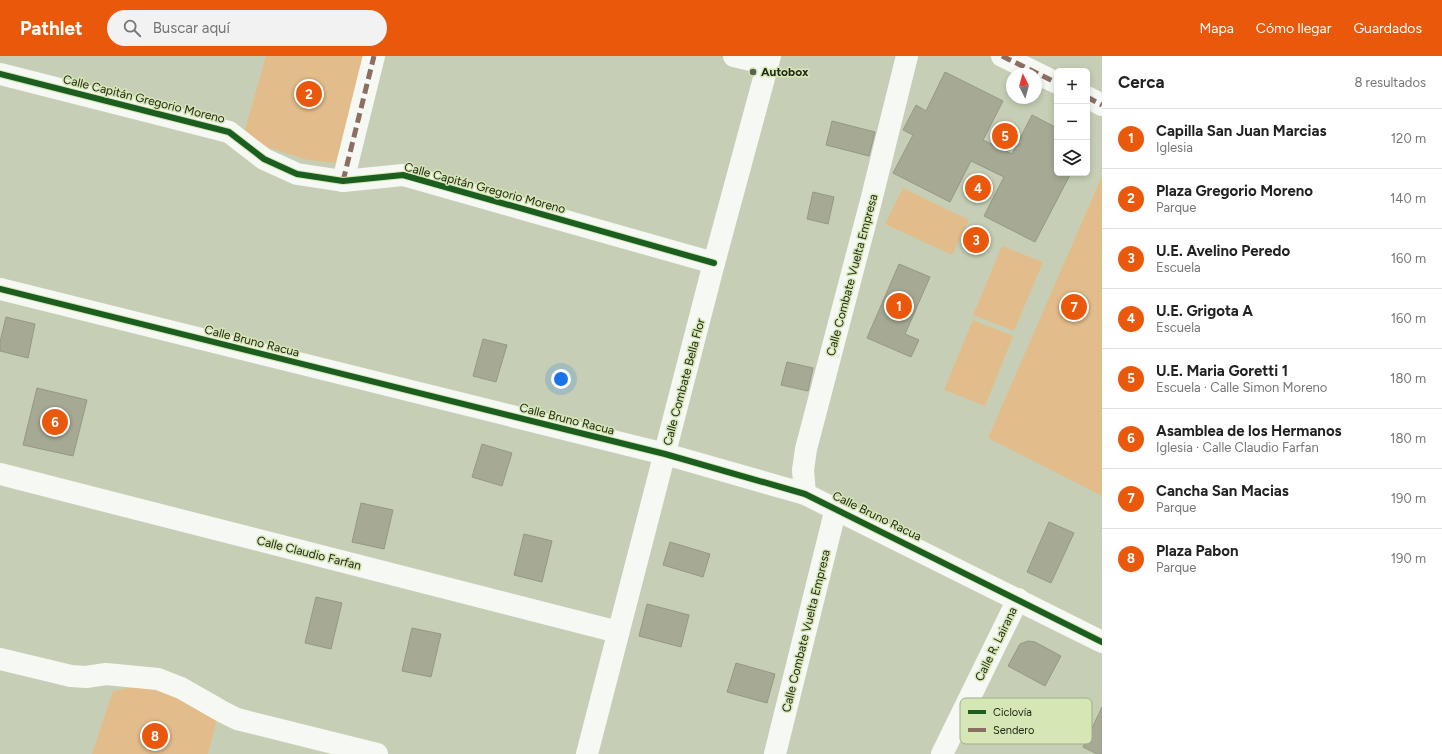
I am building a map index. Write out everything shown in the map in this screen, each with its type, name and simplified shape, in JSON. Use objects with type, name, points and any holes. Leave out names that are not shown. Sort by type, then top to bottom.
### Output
[{"type":"street","points":[[343,181],[374,56]]},
{"type":"street","points":[[734,56],[769,60]]},
{"type":"street","name":"Calle Combate Vuelta Empresa","points":[[805,494],[803,470],[806,449],[871,201],[907,56]]},
{"type":"street","points":[[1002,56],[1054,82]]},
{"type":"street","name":"Calle Combate Bella Flor","points":[[587,754],[714,263],[769,60]]},
{"type":"street","name":"Calle Capitán Gregorio Moreno","points":[[0,74],[229,132],[264,159],[297,174],[343,181],[403,175],[714,263]]},
{"type":"street","points":[[1090,99],[1102,105]]},
{"type":"street","name":"Calle Bruno Racua","points":[[0,289],[665,454],[805,494],[836,508],[1102,641]]},
{"type":"street","name":"Calle Claudio Farfan","points":[[0,474],[618,632]]},
{"type":"street","name":"Calle Combate Vuelta Empresa","points":[[775,754],[836,508]]},
{"type":"street","name":"Calle R. Lairana","points":[[969,698],[1018,599]]},
{"type":"street","points":[[0,659],[71,676],[86,677],[106,674],[158,679],[181,688],[237,719],[377,754]]},
{"type":"street","name":"Calle R. Lairana","points":[[942,754],[960,717]]},
{"type":"shaded area","points":[[266,56],[374,56],[347,164],[308,160],[267,147],[244,133]]},
{"type":"shaded area","points":[[1102,176],[1102,496],[988,438]]},
{"type":"shaded area","points":[[903,188],[969,220],[952,255],[885,224]]},
{"type":"shaded area","points":[[1002,246],[1043,262],[1014,331],[973,315]]},
{"type":"shaded area","points":[[973,320],[1013,336],[985,406],[944,390]]},
{"type":"shaded area","points":[[144,685],[166,689],[217,718],[208,754],[92,754],[113,691]]},
{"type":"building","points":[[945,72],[1003,101],[983,140],[1012,154],[1032,115],[1054,126],[1054,176],[1069,176],[1035,242],[984,216],[1004,177],[971,161],[950,202],[893,173],[913,135],[903,130],[916,105],[926,111]]},
{"type":"building","points":[[832,121],[875,132],[869,156],[826,145]]},
{"type":"building","points":[[813,192],[834,197],[828,224],[807,219]]},
{"type":"building","points":[[899,264],[930,277],[905,334],[919,340],[911,357],[867,338]]},
{"type":"building","points":[[6,317],[35,324],[28,358],[0,351],[0,342]]},
{"type":"building","points":[[483,339],[507,345],[496,382],[473,376]]},
{"type":"building","points":[[787,362],[813,368],[808,391],[781,385]]},
{"type":"building","points":[[37,388],[87,400],[73,456],[23,445]]},
{"type":"building","points":[[482,444],[512,453],[502,486],[472,477]]},
{"type":"building","points":[[361,503],[393,510],[384,549],[352,542]]},
{"type":"building","points":[[1049,522],[1074,533],[1051,583],[1027,572]]},
{"type":"building","points":[[524,534],[552,541],[542,582],[514,575]]},
{"type":"building","points":[[670,542],[710,554],[703,577],[663,565]]},
{"type":"building","points":[[316,597],[342,603],[331,649],[305,643]]},
{"type":"building","points":[[647,604],[689,615],[681,647],[639,636]]},
{"type":"building","points":[[412,628],[441,634],[431,677],[402,671]]},
{"type":"building","points":[[1028,641],[1035,642],[1061,656],[1045,686],[1008,666],[1020,644]]},
{"type":"building","points":[[736,663],[775,674],[767,703],[727,692]]},
{"type":"building","points":[[1102,707],[1102,754],[1097,754],[1083,747],[1084,744],[1092,744],[1092,728]]},
{"type":"marked path","points":[[343,181],[374,56]]},
{"type":"marked path","points":[[1002,56],[1054,82]]},
{"type":"marked path","points":[[1090,99],[1102,105]]},
{"type":"cycle path","points":[[0,74],[229,132],[264,159],[297,174],[343,181],[403,175],[714,263]]},
{"type":"cycle path","points":[[0,289],[665,454],[805,494],[1102,642]]},
{"type":"place","name":"Autobox","points":[[753,72]]},
{"type":"place","name":"Plaza Gregorio Moreno","points":[[309,94]]},
{"type":"place","name":"U.E. Maria Goretti 1","points":[[1005,136]]},
{"type":"place","name":"U.E. Grigota A","points":[[978,188]]},
{"type":"place","name":"U.E. Avelino Peredo","points":[[976,240]]},
{"type":"place","name":"Capilla San Juan Marcias","points":[[899,306]]},
{"type":"place","name":"Cancha San Macias","points":[[1074,307]]},
{"type":"place","name":"Asamblea de los Hermanos","points":[[55,422]]},
{"type":"place","name":"Plaza Pabon","points":[[155,736]]}]
